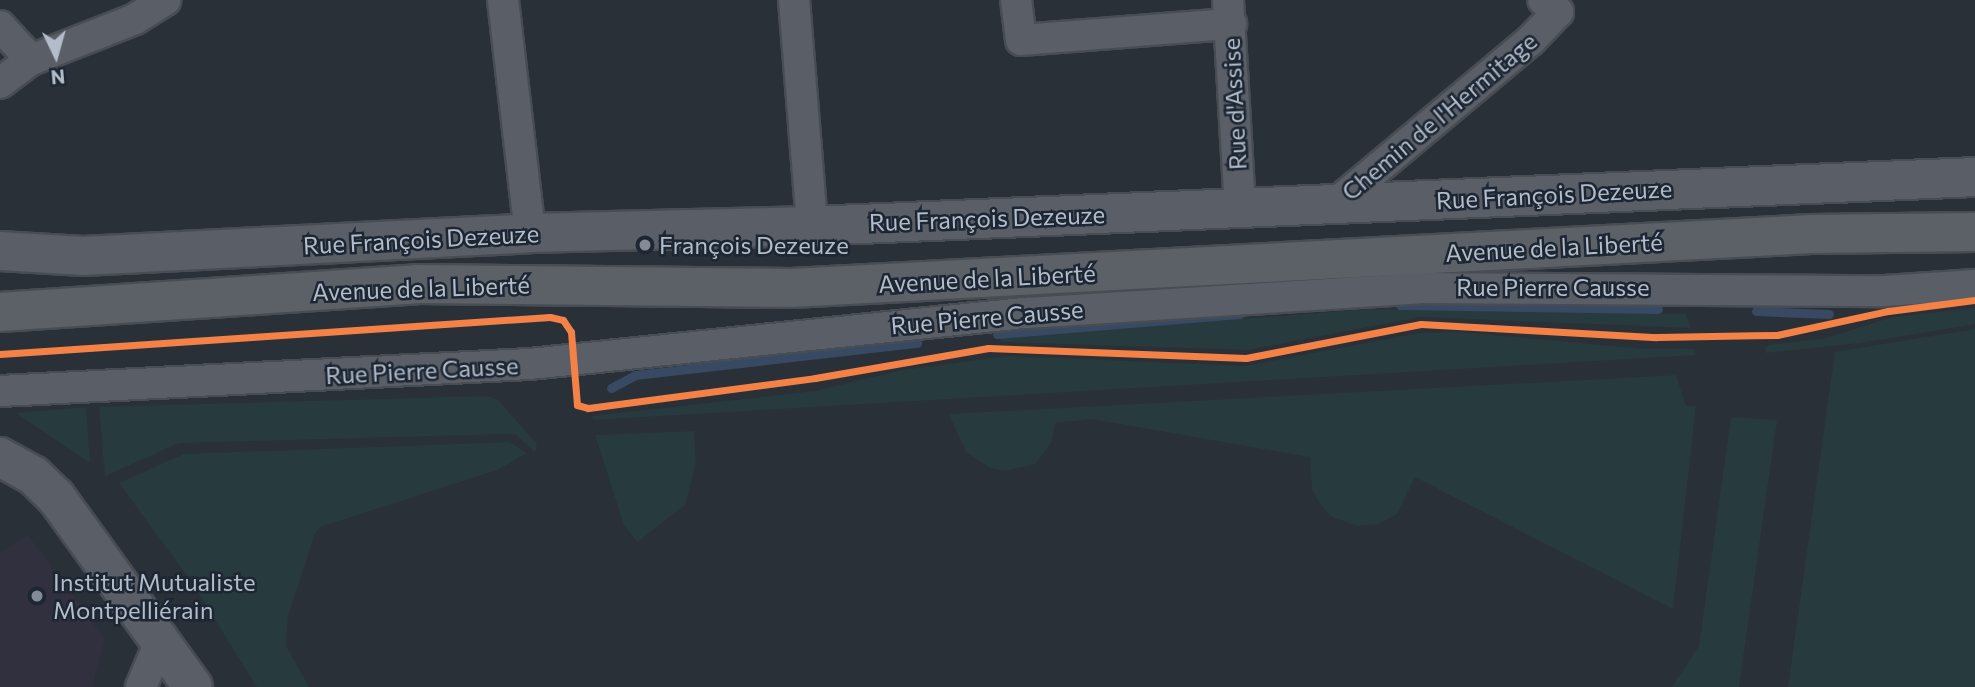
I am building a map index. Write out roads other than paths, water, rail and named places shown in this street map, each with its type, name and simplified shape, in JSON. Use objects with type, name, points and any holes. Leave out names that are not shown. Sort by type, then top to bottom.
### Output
[{"type":"main road","name":"Avenue de la Liberté","points":[[0,312],[417,284],[792,288],[1811,234],[1975,232]]},
{"type":"street","points":[[0,83],[31,60],[135,19],[166,0]]},
{"type":"street","points":[[503,0],[530,233]]},
{"type":"street","points":[[794,0],[813,226]]},
{"type":"street","points":[[1016,0],[1021,40],[1229,12]]},
{"type":"street","name":"Chemin de l'Hermitage","points":[[1335,204],[1531,40],[1558,12],[1543,0]]},
{"type":"street","name":"Rue d'Assise","points":[[1229,12],[1240,207]]},
{"type":"street","points":[[0,26],[31,60]]},
{"type":"street","name":"Rue François Dezeuze","points":[[0,251],[83,256],[530,233],[813,226],[1975,177]]},
{"type":"street","name":"Rue Pierre Causse","points":[[0,391],[542,363],[1014,314],[1420,288],[1885,291],[1975,285]]},
{"type":"street","points":[[0,457],[33,475],[57,497],[162,637],[193,687]]},
{"type":"street","points":[[142,687],[162,637]]},
{"type":"waterway","points":[[1400,305],[1658,309]]},
{"type":"waterway","points":[[1756,311],[1829,314]]},
{"type":"waterway","points":[[997,334],[1240,314]]},
{"type":"waterway","points":[[611,388],[635,375],[917,343]]},
{"type":"place","name":"François Dezeuze","points":[[645,245]]},
{"type":"place","name":"Institut Mutualiste Montpelliérain","points":[[37,596]]}]
